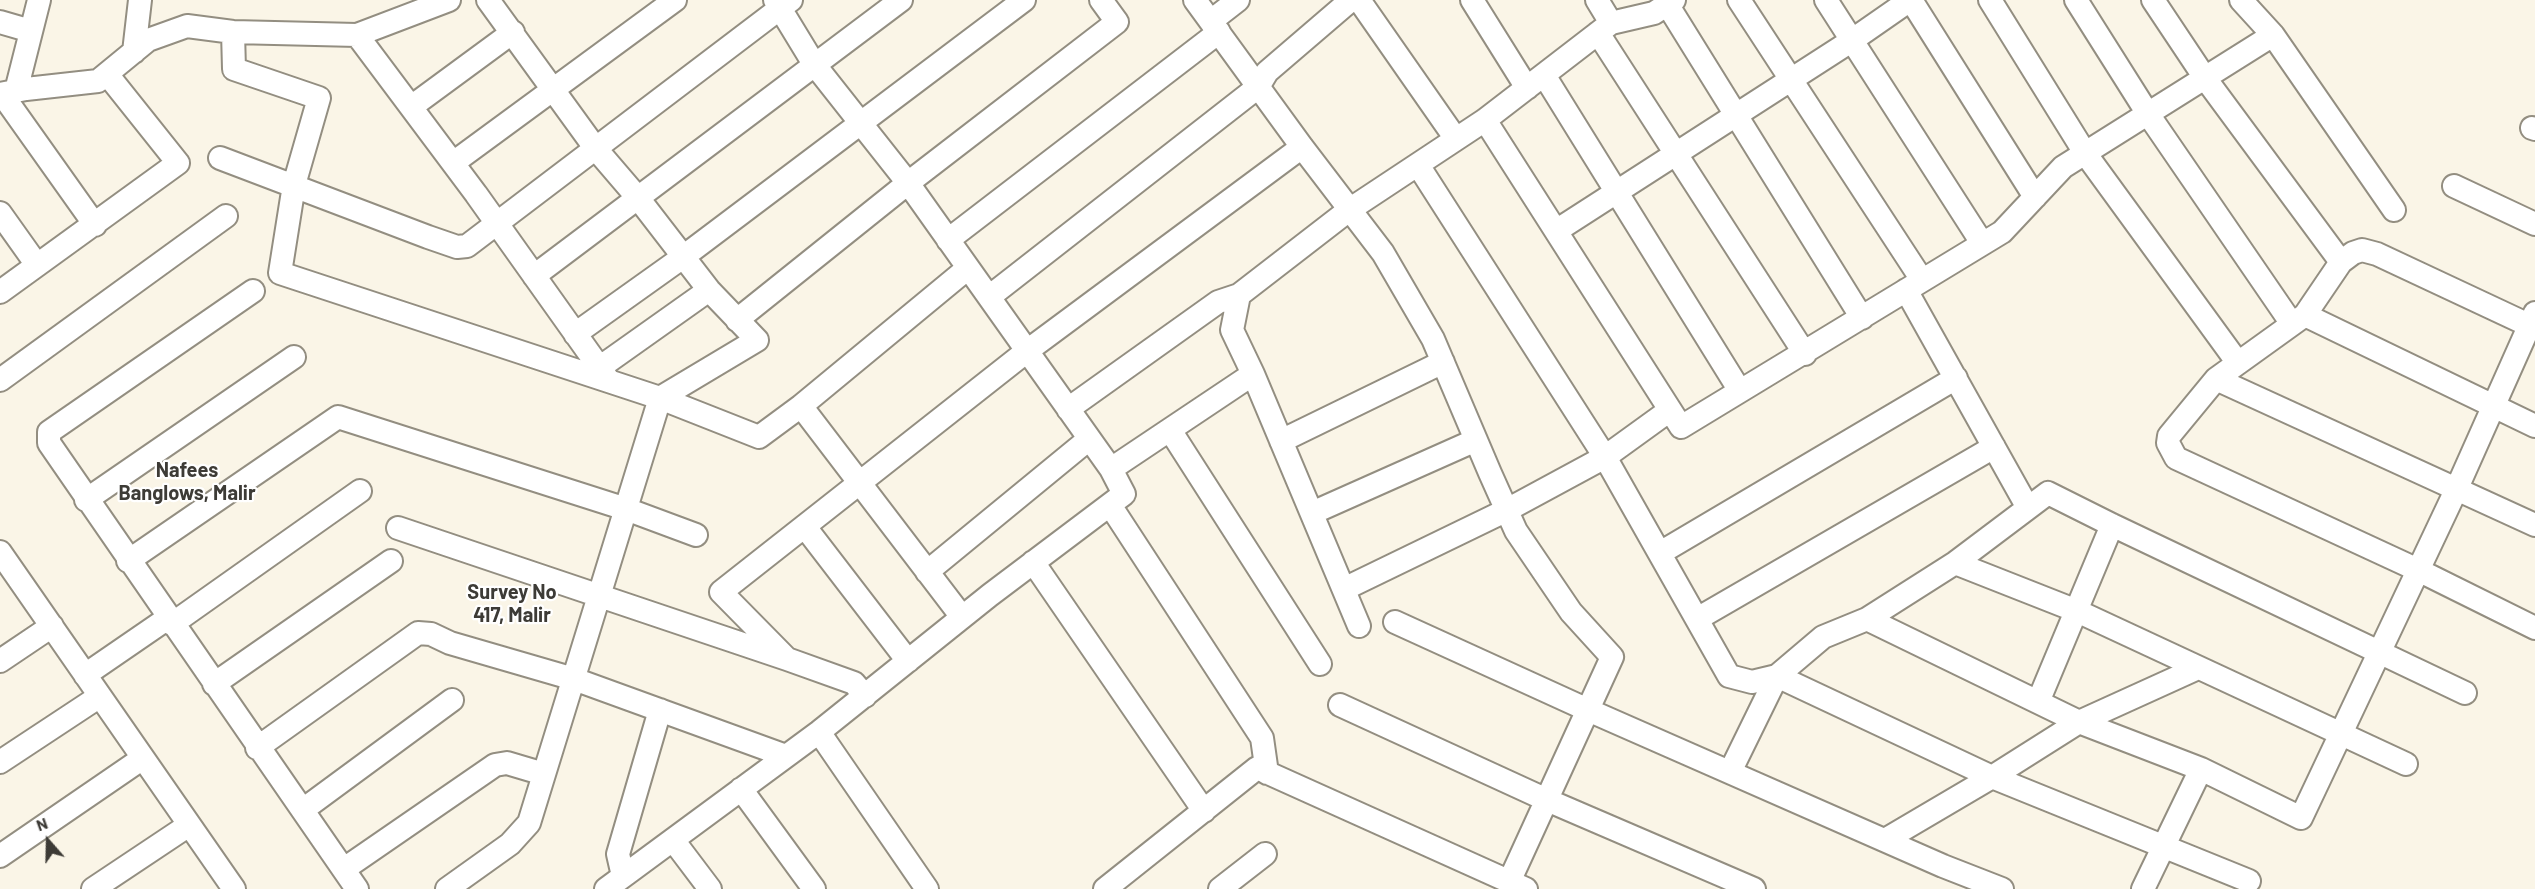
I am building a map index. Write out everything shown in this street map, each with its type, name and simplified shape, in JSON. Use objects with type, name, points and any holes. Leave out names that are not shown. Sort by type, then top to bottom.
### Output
[{"type":"street","points":[[6,93],[31,31],[39,0]]},
{"type":"street","points":[[134,52],[140,0]]},
{"type":"street","points":[[6,93],[98,81],[148,40],[187,26],[233,32],[357,35],[448,0]]},
{"type":"street","points":[[447,889],[510,844],[529,823],[660,398],[757,340],[709,290],[638,198],[596,149],[555,89],[488,0]]},
{"type":"street","points":[[453,163],[675,0]]},
{"type":"street","points":[[534,276],[901,0]]},
{"type":"street","points":[[575,334],[683,257],[1024,0]]},
{"type":"street","points":[[737,320],[908,183],[1117,22],[1101,0]]},
{"type":"street","points":[[1105,889],[1257,768],[1518,885],[1547,800],[1612,657],[1571,612],[1516,531],[1433,339],[1383,253],[1195,0]]},
{"type":"street","points":[[948,240],[1215,27],[1238,0]]},
{"type":"street","points":[[989,297],[1258,87],[1267,72],[1351,0]]},
{"type":"street","points":[[1359,0],[1456,139]]},
{"type":"street","points":[[1472,0],[1616,192],[1740,391]]},
{"type":"street","points":[[1597,0],[1605,28],[1677,154],[1805,354]]},
{"type":"street","points":[[1739,0],[1790,78],[1914,285],[1956,378],[2028,508]]},
{"type":"street","points":[[1826,0],[1982,243]]},
{"type":"street","points":[[1556,231],[1911,0],[2035,197]]},
{"type":"street","points":[[1990,0],[2085,153],[2238,363]]},
{"type":"street","points":[[2076,0],[2148,114],[2298,319],[2535,426]]},
{"type":"street","points":[[2153,0],[2205,78],[2341,262]]},
{"type":"street","points":[[2241,0],[2273,35],[2394,210]]},
{"type":"street","points":[[1068,409],[1218,302],[1239,295],[1349,210],[1485,120],[1605,28],[1654,13],[1670,2],[1735,114],[1862,318]]},
{"type":"street","points":[[220,158],[457,247],[467,246],[596,149],[782,3],[814,64],[908,183],[1111,470],[1124,494],[962,617],[819,732],[614,883]]},
{"type":"street","points":[[0,22],[31,31]]},
{"type":"street","points":[[233,32],[234,69],[319,98],[294,185],[280,273],[604,375],[759,437],[801,406],[968,268]]},
{"type":"street","points":[[411,107],[513,32]]},
{"type":"street","points":[[357,35],[453,163],[604,375]]},
{"type":"street","points":[[1485,120],[1681,427],[1805,354],[2002,232],[2063,167],[2273,35]]},
{"type":"street","points":[[0,292],[178,163],[107,74]]},
{"type":"street","points":[[6,93],[95,225]]},
{"type":"street","points":[[787,659],[721,592],[860,485],[1027,351],[1302,147]]},
{"type":"street","points":[[1418,165],[1605,457],[1729,676],[1752,682],[1777,676],[1992,777],[2249,881]]},
{"type":"street","points":[[2454,186],[2535,224]]},
{"type":"street","points":[[0,213],[37,265]]},
{"type":"street","points":[[0,380],[226,216]]},
{"type":"street","points":[[1867,619],[2079,722],[2201,769],[2301,818],[2379,654],[2418,570],[2457,488],[2533,322],[2377,254],[2362,250],[2353,252],[2341,262],[2298,319],[2216,379],[2169,436],[2168,442],[2176,458],[2418,570],[2535,628]]},
{"type":"street","points":[[604,375],[709,290]]},
{"type":"street","points":[[253,291],[49,432],[48,443],[257,748],[304,809],[357,889]]},
{"type":"street","points":[[1239,295],[1232,330],[1253,374],[1359,626]]},
{"type":"street","points":[[86,500],[294,357]]},
{"type":"street","points":[[1281,441],[1443,362]]},
{"type":"street","points":[[1111,470],[1253,374]]},
{"type":"street","points":[[1660,553],[1956,378]]},
{"type":"street","points":[[2216,379],[2535,525]]},
{"type":"street","points":[[801,406],[962,617]]},
{"type":"street","points":[[1344,589],[1507,510],[1605,457],[1670,410]]},
{"type":"street","points":[[128,561],[338,417],[626,509],[696,536]]},
{"type":"street","points":[[1170,430],[1320,664]]},
{"type":"street","points":[[927,572],[1089,439]]},
{"type":"street","points":[[1312,513],[1476,441]]},
{"type":"street","points":[[1697,619],[1994,447]]},
{"type":"street","points":[[86,675],[170,621],[360,491]]},
{"type":"street","points":[[1730,772],[1777,676],[1822,637],[1867,619],[1955,563],[2048,493],[2379,654],[2465,693]]},
{"type":"street","points":[[1110,505],[1262,738],[1267,773]]},
{"type":"street","points":[[2038,702],[2112,525]]},
{"type":"street","points":[[398,528],[600,594],[854,683],[865,696]]},
{"type":"street","points":[[805,528],[908,661]]},
{"type":"street","points":[[0,552],[234,889]]},
{"type":"street","points":[[214,684],[391,561]]},
{"type":"street","points":[[1033,562],[1204,811]]},
{"type":"street","points":[[1955,563],[2077,611],[2406,764]]},
{"type":"street","points":[[1395,622],[1588,710],[2002,889]]},
{"type":"street","points":[[0,662],[52,626]]},
{"type":"street","points":[[257,748],[417,633],[431,634],[450,643],[574,679],[786,756]]},
{"type":"street","points":[[1885,840],[2079,722],[2198,668]]},
{"type":"street","points":[[0,762],[100,696]]},
{"type":"street","points":[[304,809],[452,700]]},
{"type":"street","points":[[1340,705],[1547,800],[1754,889]]},
{"type":"street","points":[[614,883],[618,854],[660,710]]},
{"type":"street","points":[[819,732],[927,889]]},
{"type":"street","points":[[0,856],[143,758]]},
{"type":"street","points":[[344,869],[495,765],[507,763],[544,774]]},
{"type":"street","points":[[2143,889],[2201,769]]},
{"type":"street","points":[[741,789],[813,889]]},
{"type":"street","points":[[93,889],[189,825]]},
{"type":"street","points":[[673,840],[710,889]]},
{"type":"street","points":[[1220,889],[1265,854]]},
{"type":"district","name":"Nafees Banglows, Malir","points":[[187,482]]},
{"type":"district","name":"Survey No 417, Malir","points":[[512,604]]}]
